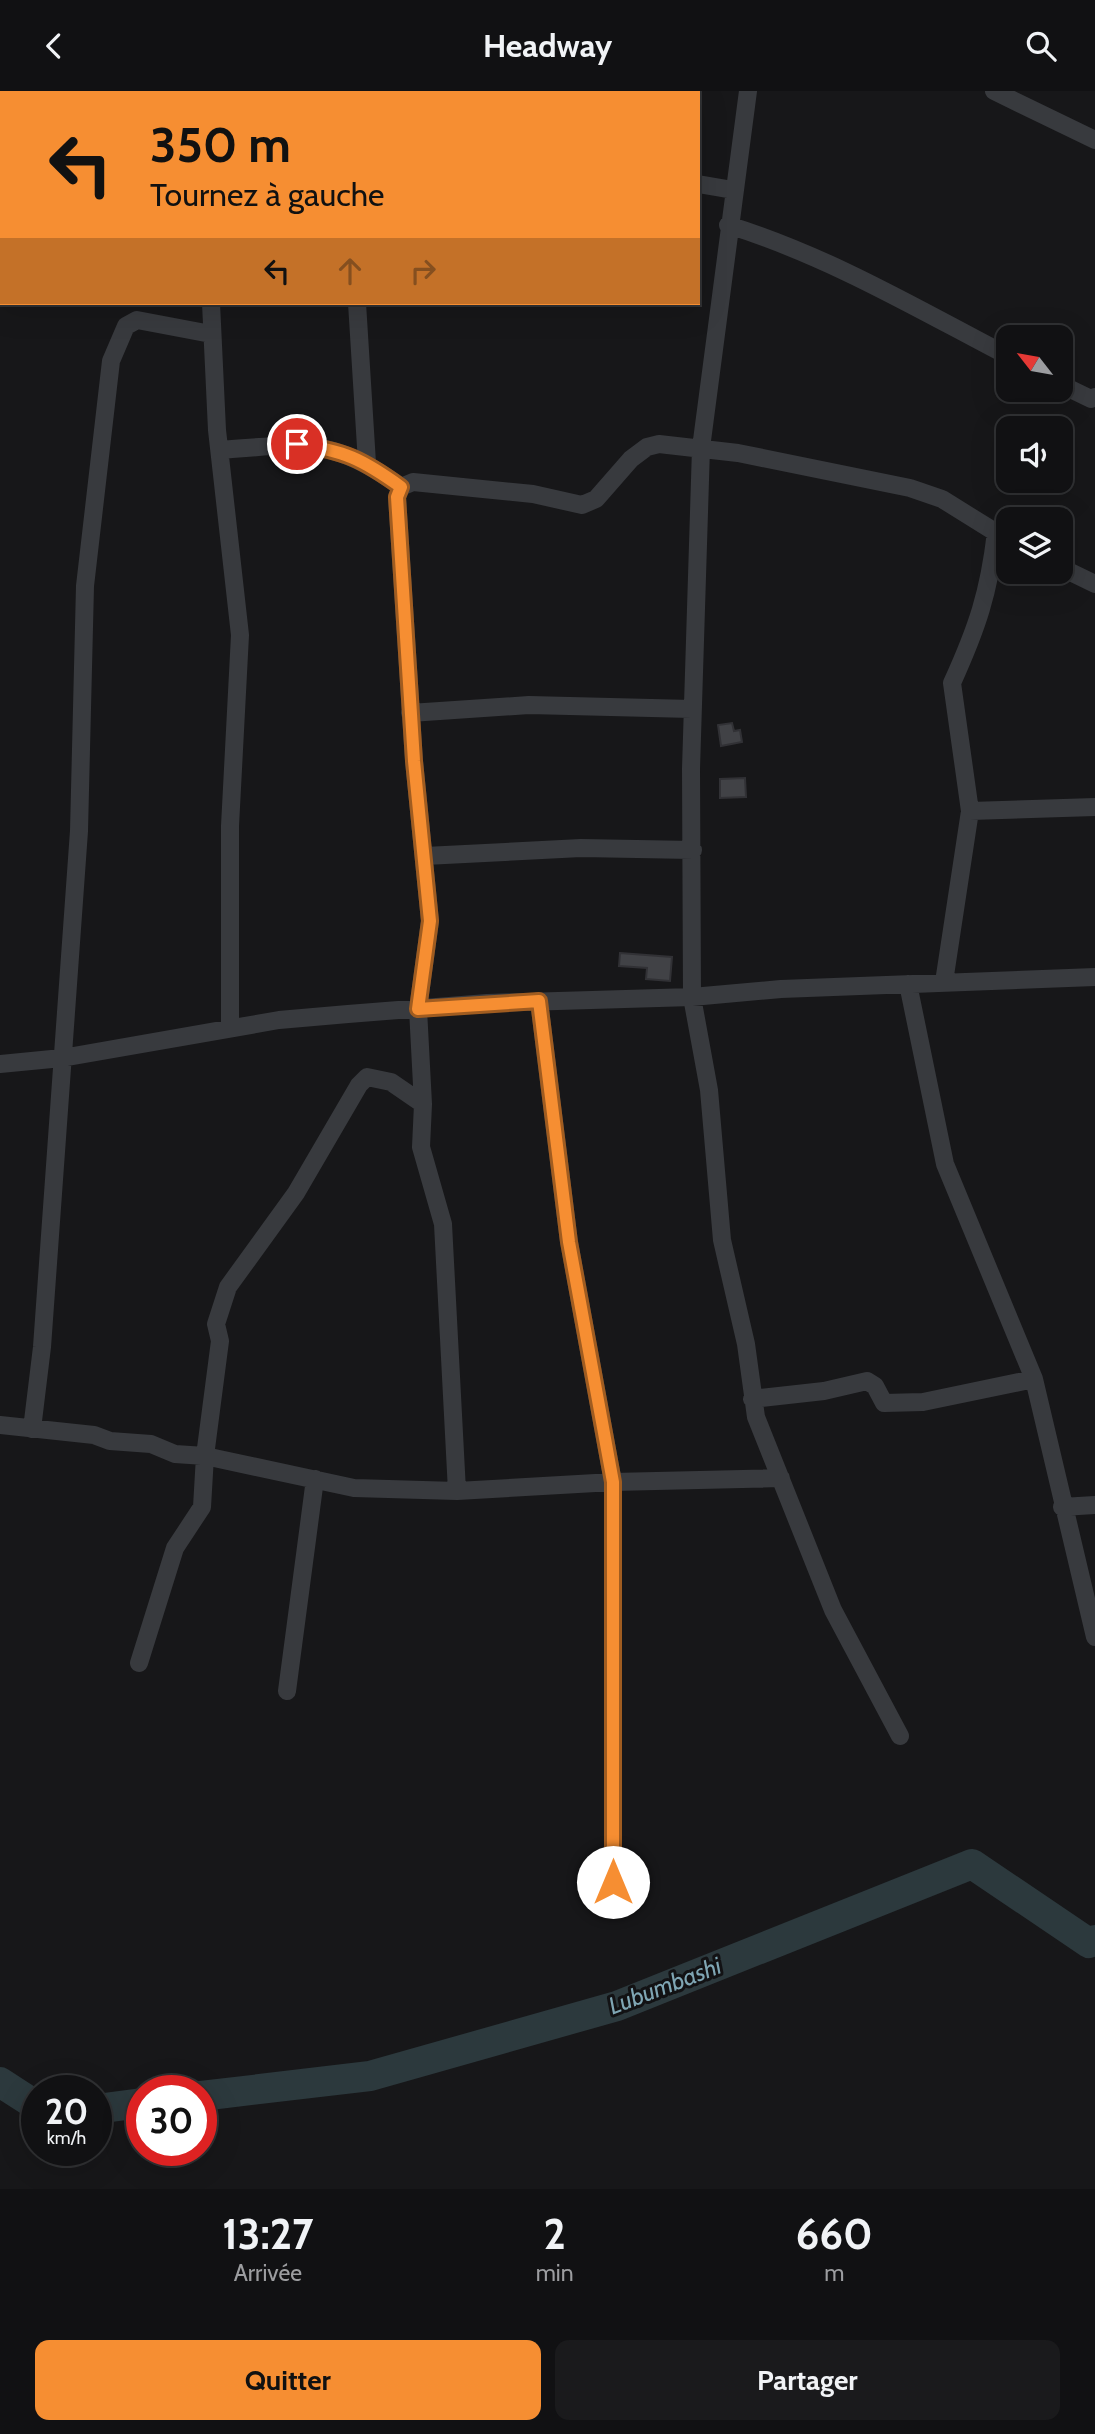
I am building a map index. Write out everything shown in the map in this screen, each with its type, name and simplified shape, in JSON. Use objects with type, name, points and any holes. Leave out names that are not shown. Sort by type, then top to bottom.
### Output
[{"type":"street","points":[[748,91],[728,225],[701,447],[692,709],[692,997],[709,1090],[722,1240],[746,1344],[752,1399],[761,1435],[781,1478],[833,1610],[900,1736]]},
{"type":"street","points":[[994,91],[1095,140]]},
{"type":"street","points":[[700,184],[733,190]]},
{"type":"street","points":[[728,225],[768,237],[871,281],[996,349]]},
{"type":"street","points":[[211,305],[219,450],[240,635],[229,827],[230,1028]]},
{"type":"street","points":[[357,305],[367,463]]},
{"type":"street","points":[[32,1429],[42,1346],[79,831],[85,586],[111,361],[126,326],[137,320],[211,334]]},
{"type":"street","points":[[1073,391],[1091,400],[1095,397]]},
{"type":"street","points":[[219,450],[297,444],[338,450],[367,463],[401,487]]},
{"type":"street","points":[[457,1491],[443,1224],[421,1147],[423,1104],[418,1009],[430,921],[410,713],[397,497],[401,487],[413,482],[533,494],[582,505],[596,499],[631,459],[647,447],[659,444],[701,447],[910,488],[942,499],[996,532]]},
{"type":"street","points":[[944,982],[970,811],[960,730],[951,693],[952,683],[978,625],[996,557]]},
{"type":"street","points":[[1073,574],[1095,585]]},
{"type":"street","points":[[410,713],[529,705],[692,709]]},
{"type":"street","points":[[970,811],[1095,807]]},
{"type":"street","points":[[425,856],[581,848],[692,850]]},
{"type":"street","points":[[0,1064],[62,1058],[279,1020],[539,1001],[692,997],[781,989],[1095,977]]},
{"type":"street","points":[[908,984],[945,1164],[1034,1379],[1062,1507],[1095,1637]]},
{"type":"street","points":[[539,1001],[569,1242],[613,1482],[613,1909]]},
{"type":"street","points":[[139,1663],[175,1548],[202,1507],[205,1456],[220,1341],[216,1324],[228,1287],[296,1193],[359,1085],[367,1077],[391,1082],[423,1104]]},
{"type":"street","points":[[752,1399],[800,1395],[867,1381],[875,1386],[884,1403],[923,1402],[1034,1379]]},
{"type":"street","points":[[0,1425],[94,1435],[110,1441],[151,1444],[175,1454],[205,1456],[354,1487],[457,1491],[613,1482],[781,1478]]},
{"type":"street","points":[[287,1691],[314,1479]]},
{"type":"street","points":[[1062,1507],[1095,1505]]},
{"type":"building","points":[[732,723],[734,731],[740,730],[742,742],[721,746],[718,725]]},
{"type":"building","points":[[745,778],[746,797],[720,798],[720,779]]},
{"type":"building","points":[[620,953],[672,957],[670,981],[646,979],[647,968],[619,966]]},
{"type":"waterway","name":"Lubumbashi","points":[[217,2094],[370,2076],[617,2006],[972,1864],[1089,1943],[1095,1940]]},
{"type":"waterway","name":"Lubumbashi","points":[[0,2082],[21,2096]]},
{"type":"waterway","name":"Lubumbashi","points":[[112,2107],[126,2105]]},
{"type":"route","points":[[297,444],[338,450],[367,463],[401,487],[397,497],[407,679],[430,921],[418,1009],[539,1001],[569,1242],[584,1338],[613,1482],[613,1882]]}]
